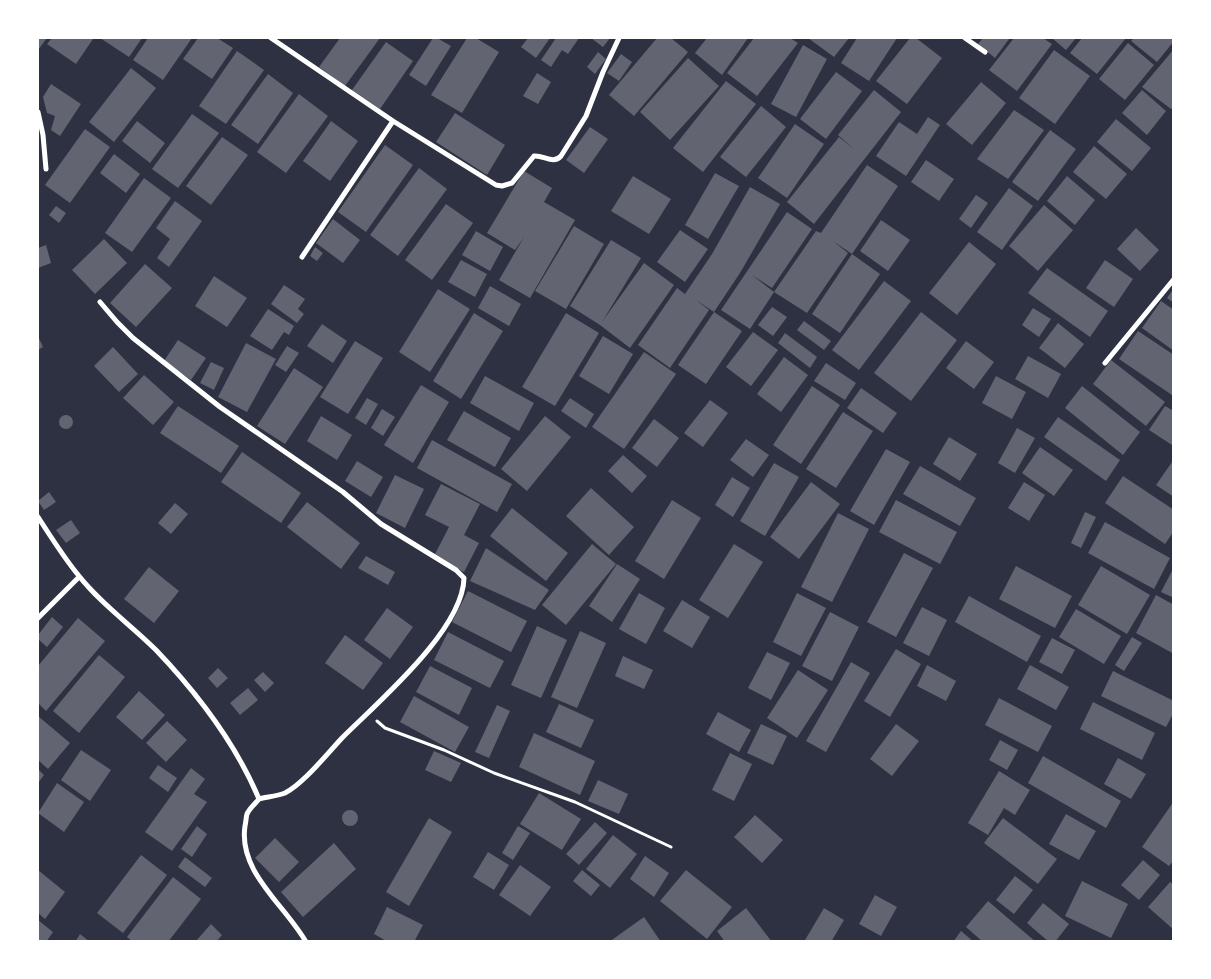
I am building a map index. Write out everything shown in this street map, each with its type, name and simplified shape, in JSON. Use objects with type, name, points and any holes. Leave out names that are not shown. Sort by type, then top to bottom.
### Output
[{"type":"street","points":[[271,38],[393,120],[496,185],[508,186],[534,156],[542,156],[553,161],[556,161],[561,156],[586,116],[619,38]]},
{"type":"street","points":[[965,38],[985,52]]},
{"type":"street","points":[[38,112],[43,134],[46,169]]},
{"type":"street","points":[[302,257],[393,120]]},
{"type":"street","points":[[1105,363],[1174,279]]},
{"type":"street","points":[[100,302],[133,338],[220,407],[343,492],[381,524],[456,570],[464,578],[464,590],[457,607],[422,658],[388,695],[367,713],[298,784],[284,793],[259,799],[247,814],[244,832],[245,849],[256,872],[306,942]]},
{"type":"street","points":[[38,517],[79,577],[156,650],[188,686],[215,721],[231,746],[252,782],[259,799]]},
{"type":"street","points":[[38,618],[79,577]]},
{"type":"path","points":[[367,713],[385,728],[444,750],[494,773],[575,802],[671,847]]},
{"type":"building","points":[[38,38],[47,38],[38,50]]},
{"type":"building","points":[[52,38],[93,39],[76,64],[47,44]]},
{"type":"building","points":[[100,38],[142,38],[129,57]]},
{"type":"building","points":[[148,38],[192,38],[163,80],[133,60]]},
{"type":"building","points":[[198,38],[217,38],[233,48],[212,79],[183,59]]},
{"type":"building","points":[[340,38],[380,38],[345,86],[319,67]]},
{"type":"building","points":[[433,38],[437,38],[451,46],[426,86],[409,75]]},
{"type":"building","points":[[467,38],[476,38],[499,52],[462,113],[431,95]]},
{"type":"building","points":[[528,38],[550,38],[536,58],[521,47]]},
{"type":"building","points":[[556,38],[579,38],[568,54],[562,50],[551,67],[541,60]]},
{"type":"building","points":[[591,38],[610,38],[603,47]]},
{"type":"building","points":[[657,38],[671,38],[688,52],[634,116],[609,95]]},
{"type":"building","points":[[707,38],[748,38],[722,75],[695,53]]},
{"type":"building","points":[[754,38],[790,38],[798,43],[757,96],[727,73]]},
{"type":"building","points":[[808,38],[849,38],[834,57]]},
{"type":"building","points":[[857,38],[897,38],[869,81],[841,63]]},
{"type":"building","points":[[910,38],[916,38],[942,58],[907,104],[876,81]]},
{"type":"building","points":[[983,38],[1009,39],[995,58],[978,44]]},
{"type":"building","points":[[1014,38],[1043,38],[1052,44],[1017,91],[989,70]]},
{"type":"building","points":[[1052,38],[1076,38],[1066,50]]},
{"type":"building","points":[[1082,38],[1126,38],[1097,74],[1070,53]]},
{"type":"building","points":[[1134,38],[1174,38],[1174,41],[1157,62],[1131,41]]},
{"type":"building","points":[[386,42],[413,61],[380,109],[352,90]]},
{"type":"building","points":[[1128,43],[1154,65],[1125,100],[1099,79]]},
{"type":"building","points":[[803,45],[827,59],[796,117],[771,104]]},
{"type":"building","points":[[1174,49],[1174,106],[1171,109],[1142,87]]},
{"type":"building","points":[[1054,50],[1090,76],[1055,124],[1019,98]]},
{"type":"building","points":[[237,51],[264,70],[226,124],[199,106]]},
{"type":"building","points":[[598,52],[606,59],[595,74],[587,67]]},
{"type":"building","points":[[621,54],[632,62],[619,81],[607,73]]},
{"type":"building","points":[[688,58],[719,86],[670,140],[640,112]]},
{"type":"building","points":[[131,68],[156,88],[114,142],[89,122]]},
{"type":"building","points":[[836,72],[862,91],[826,139],[800,119]]},
{"type":"building","points":[[537,73],[551,82],[538,104],[523,96]]},
{"type":"building","points":[[268,74],[293,93],[258,144],[231,125]]},
{"type":"building","points":[[726,81],[756,104],[703,172],[673,148]]},
{"type":"building","points":[[981,82],[1006,103],[972,145],[946,124]]},
{"type":"building","points":[[51,84],[81,104],[60,136],[51,130],[55,116],[47,113],[43,97]]},
{"type":"building","points":[[874,90],[901,112],[814,224],[787,202],[839,137],[854,149],[838,135]]},
{"type":"building","points":[[1142,90],[1166,111],[1147,135],[1122,113]]},
{"type":"building","points":[[299,94],[328,116],[286,173],[257,152]]},
{"type":"building","points":[[761,106],[786,127],[746,177],[720,157]]},
{"type":"building","points":[[1014,110],[1044,130],[1008,179],[977,159]]},
{"type":"building","points":[[455,113],[505,145],[487,175],[436,142]]},
{"type":"building","points":[[192,114],[219,133],[178,188],[152,169]]},
{"type":"building","points":[[928,117],[940,125],[906,176],[876,156],[899,122],[917,134]]},
{"type":"building","points":[[1116,119],[1151,148],[1132,171],[1097,142]]},
{"type":"building","points":[[137,121],[165,143],[150,163],[122,141]]},
{"type":"building","points":[[331,121],[358,141],[330,181],[303,161]]},
{"type":"building","points":[[795,124],[824,144],[787,198],[758,178]]},
{"type":"building","points":[[590,127],[608,139],[584,173],[566,160]]},
{"type":"building","points":[[85,129],[110,147],[70,203],[45,185]]},
{"type":"building","points":[[1050,130],[1076,149],[1038,201],[1012,182]]},
{"type":"building","points":[[222,137],[248,155],[211,205],[186,186]]},
{"type":"building","points":[[385,145],[413,165],[366,232],[338,212]]},
{"type":"building","points":[[1094,146],[1127,174],[1106,199],[1073,172]]},
{"type":"building","points":[[114,154],[140,174],[126,193],[100,173]]},
{"type":"building","points":[[926,160],[954,179],[939,201],[911,182]]},
{"type":"building","points":[[867,165],[898,186],[852,254],[833,241],[848,253],[807,313],[774,292],[816,231],[821,233]]},
{"type":"building","points":[[419,168],[447,189],[398,256],[370,235]]},
{"type":"building","points":[[524,171],[552,188],[544,202],[575,220],[530,298],[499,280],[524,237],[515,250],[487,233]]},
{"type":"building","points":[[715,173],[739,186],[708,239],[685,225]]},
{"type":"building","points":[[633,176],[671,199],[649,234],[611,211]]},
{"type":"building","points":[[1067,176],[1095,200],[1075,225],[1047,201]]},
{"type":"building","points":[[144,178],[171,198],[132,252],[105,233]]},
{"type":"building","points":[[750,187],[780,204],[740,273],[714,312],[696,300],[709,310],[670,368],[638,345],[677,288],[685,294],[712,254]]},
{"type":"building","points":[[1009,188],[1033,206],[1002,250],[977,232]]},
{"type":"building","points":[[976,195],[988,203],[971,228],[959,219]]},
{"type":"building","points":[[175,201],[202,221],[169,267],[157,258],[170,239],[156,228]]},
{"type":"building","points":[[446,204],[473,223],[432,280],[405,260]]},
{"type":"building","points":[[1044,205],[1073,230],[1038,271],[1009,246]]},
{"type":"building","points":[[56,206],[66,213],[59,223],[49,215]]},
{"type":"building","points":[[787,212],[812,229],[772,288],[752,275],[774,292],[750,329],[721,310]]},
{"type":"building","points":[[333,219],[360,240],[343,263],[316,243]]},
{"type":"building","points":[[881,220],[910,240],[888,271],[860,251]]},
{"type":"building","points":[[574,226],[604,244],[566,309],[535,291]]},
{"type":"building","points":[[1136,228],[1159,250],[1140,271],[1117,249]]},
{"type":"building","points":[[680,230],[708,249],[685,282],[657,262]]},
{"type":"building","points":[[476,231],[503,247],[490,271],[462,255]]},
{"type":"building","points":[[104,239],[127,263],[95,294],[72,270]]},
{"type":"building","points":[[611,240],[641,258],[602,322],[644,263],[674,285],[630,348],[600,325],[570,306]]},
{"type":"building","points":[[969,242],[996,264],[957,315],[929,293]]},
{"type":"building","points":[[46,245],[51,263],[38,268],[38,248]]},
{"type":"building","points":[[315,247],[323,253],[317,261],[310,256]]},
{"type":"building","points":[[852,254],[880,274],[840,333],[812,314]]},
{"type":"building","points":[[461,260],[487,274],[475,297],[448,282]]},
{"type":"building","points":[[1105,260],[1133,279],[1114,307],[1086,288]]},
{"type":"building","points":[[145,264],[172,288],[136,327],[110,303]]},
{"type":"building","points":[[1047,268],[1108,311],[1090,337],[1028,293]]},
{"type":"building","points":[[214,276],[247,298],[227,327],[195,306]]},
{"type":"building","points":[[884,281],[911,301],[859,370],[832,350]]},
{"type":"building","points":[[284,285],[305,299],[298,309],[304,314],[297,323],[271,304]]},
{"type":"building","points":[[490,286],[521,304],[509,326],[478,308]]},
{"type":"building","points":[[1174,288],[1174,303],[1167,298]]},
{"type":"building","points":[[438,289],[470,309],[430,372],[399,352]]},
{"type":"building","points":[[1161,301],[1174,310],[1174,351],[1142,328]]},
{"type":"building","points":[[772,307],[787,317],[773,336],[758,325]]},
{"type":"building","points":[[1033,308],[1051,319],[1039,337],[1022,325]]},
{"type":"building","points":[[268,309],[294,326],[289,335],[284,332],[272,350],[250,336]]},
{"type":"building","points":[[714,312],[742,331],[706,384],[678,365]]},
{"type":"building","points":[[921,312],[957,340],[911,401],[874,373]]},
{"type":"building","points":[[474,313],[503,331],[461,399],[433,381]]},
{"type":"building","points":[[566,313],[599,333],[555,406],[522,387]]},
{"type":"building","points":[[804,321],[831,341],[824,350],[797,330]]},
{"type":"building","points":[[1058,323],[1084,344],[1065,368],[1039,348]]},
{"type":"building","points":[[322,324],[347,341],[333,363],[307,346]]},
{"type":"building","points":[[1138,331],[1174,355],[1174,393],[1172,395],[1119,359]]},
{"type":"building","points":[[753,332],[778,350],[751,386],[726,367]]},
{"type":"building","points":[[785,333],[817,357],[810,368],[778,343]]},
{"type":"building","points":[[38,336],[43,347],[38,350]]},
{"type":"building","points":[[603,336],[633,354],[609,394],[579,376]]},
{"type":"building","points":[[178,340],[206,358],[191,380],[164,361]]},
{"type":"building","points":[[355,341],[383,358],[348,414],[320,397]]},
{"type":"building","points":[[966,341],[994,362],[974,389],[946,368]]},
{"type":"building","points":[[246,343],[276,359],[247,412],[218,397]]},
{"type":"building","points":[[287,346],[299,353],[286,372],[275,365]]},
{"type":"building","points":[[113,347],[138,374],[119,392],[94,366]]},
{"type":"building","points":[[644,352],[676,374],[624,449],[592,427]]},
{"type":"building","points":[[1028,356],[1061,374],[1048,398],[1015,379]]},
{"type":"building","points":[[784,357],[808,375],[781,412],[757,394]]},
{"type":"building","points":[[1111,360],[1165,402],[1146,426],[1093,384]]},
{"type":"building","points":[[211,362],[224,368],[214,390],[200,383]]},
{"type":"building","points":[[826,363],[856,383],[845,400],[814,381]]},
{"type":"building","points":[[294,368],[323,387],[285,444],[257,426]]},
{"type":"building","points":[[144,375],[174,402],[153,425],[123,398]]},
{"type":"building","points":[[485,376],[534,403],[519,431],[470,403]]},
{"type":"building","points":[[996,376],[1026,392],[1012,419],[982,403]]},
{"type":"building","points":[[421,385],[449,402],[413,463],[384,445]]},
{"type":"building","points":[[812,386],[840,405],[801,464],[773,445]]},
{"type":"building","points":[[1082,386],[1140,432],[1123,455],[1065,408]]},
{"type":"building","points":[[861,388],[897,413],[883,433],[847,408]]},
{"type":"building","points":[[367,398],[378,404],[366,425],[355,418]]},
{"type":"building","points":[[570,398],[594,414],[586,428],[561,411]]},
{"type":"building","points":[[710,400],[728,413],[703,447],[684,433]]},
{"type":"building","points":[[178,406],[239,446],[221,473],[160,433]]},
{"type":"building","points":[[1165,406],[1174,411],[1172,445],[1149,430]]},
{"type":"building","points":[[382,409],[395,417],[383,436],[371,428]]},
{"type":"building","points":[[464,411],[511,438],[495,467],[447,440]]},
{"type":"building","points":[[843,412],[873,431],[836,488],[806,469]]},
{"type":"building","points":[[66,415],[71,417],[73,422],[71,427],[66,429],[61,427],[59,422],[61,417]]},
{"type":"building","points":[[321,416],[352,435],[337,460],[307,441]]},
{"type":"building","points":[[545,416],[571,437],[527,491],[501,469]]},
{"type":"building","points":[[1058,417],[1120,460],[1106,481],[1044,437]]},
{"type":"building","points":[[654,419],[679,438],[657,467],[632,448]]},
{"type":"building","points":[[1017,428],[1035,438],[1015,473],[998,463]]},
{"type":"building","points":[[949,437],[977,454],[960,481],[933,464]]},
{"type":"building","points":[[746,439],[769,455],[753,477],[730,460]]},
{"type":"building","points":[[432,440],[512,484],[497,512],[417,468]]},
{"type":"building","points":[[1040,447],[1073,470],[1054,496],[1022,473]]},
{"type":"building","points":[[886,449],[910,462],[874,525],[850,511]]},
{"type":"building","points":[[242,452],[301,493],[281,523],[221,482]]},
{"type":"building","points":[[623,455],[647,476],[632,493],[608,471]]},
{"type":"building","points":[[357,461],[383,477],[371,497],[345,481]]},
{"type":"building","points":[[1172,462],[1174,462],[1174,497],[1156,485]]},
{"type":"building","points":[[774,463],[799,477],[765,536],[740,521]]},
{"type":"building","points":[[920,466],[976,498],[960,526],[903,494]]},
{"type":"building","points":[[395,475],[424,489],[405,528],[376,513]]},
{"type":"building","points":[[1123,476],[1174,510],[1174,531],[1165,544],[1105,503]]},
{"type":"building","points":[[732,477],[750,488],[733,517],[715,505]]},
{"type":"building","points":[[811,482],[840,504],[799,559],[770,537]]},
{"type":"building","points":[[1024,482],[1045,495],[1029,521],[1008,508]]},
{"type":"building","points":[[441,484],[480,504],[464,535],[479,543],[464,572],[434,556],[449,527],[425,515]]},
{"type":"building","points":[[591,488],[634,527],[609,555],[566,516]]},
{"type":"building","points":[[49,492],[56,502],[44,510],[38,501]]},
{"type":"building","points":[[672,500],[701,518],[664,579],[635,561]]},
{"type":"building","points":[[896,500],[957,532],[940,564],[879,532]]},
{"type":"building","points":[[307,502],[360,543],[341,569],[287,527]]},
{"type":"building","points":[[175,503],[188,514],[171,534],[158,523]]},
{"type":"building","points":[[512,508],[568,553],[546,581],[490,536]]},
{"type":"building","points":[[1085,512],[1096,517],[1081,548],[1071,543]]},
{"type":"building","points":[[838,513],[869,529],[832,602],[801,587]]},
{"type":"building","points":[[71,520],[80,533],[66,543],[56,530]]},
{"type":"building","points":[[1105,522],[1170,558],[1154,589],[1088,553]]},
{"type":"building","points":[[592,544],[616,564],[566,625],[542,605]]},
{"type":"building","points":[[734,544],[763,562],[728,618],[699,600]]},
{"type":"building","points":[[486,548],[549,590],[535,610],[470,581]]},
{"type":"building","points":[[904,553],[933,568],[896,637],[867,622]]},
{"type":"building","points":[[366,556],[395,572],[388,585],[358,568]]},
{"type":"building","points":[[617,564],[640,579],[612,622],[589,606]]},
{"type":"building","points":[[1016,566],[1072,596],[1055,628],[999,599]]},
{"type":"building","points":[[1101,566],[1150,595],[1127,634],[1078,605]]},
{"type":"building","points":[[149,567],[179,591],[154,623],[124,599]]},
{"type":"building","points":[[1174,567],[1174,598],[1161,592]]},
{"type":"building","points":[[468,591],[527,621],[511,652],[452,622]]},
{"type":"building","points":[[639,593],[665,608],[646,644],[619,629]]},
{"type":"building","points":[[797,593],[826,608],[801,656],[773,642]]},
{"type":"building","points":[[1156,595],[1174,605],[1174,654],[1136,633]]},
{"type":"building","points":[[969,596],[1041,636],[1027,662],[955,622]]},
{"type":"building","points":[[682,600],[710,617],[692,648],[663,631]]},
{"type":"building","points":[[922,607],[947,620],[929,656],[903,643]]},
{"type":"building","points":[[387,608],[413,627],[390,659],[364,640]]},
{"type":"building","points":[[1076,609],[1121,636],[1104,664],[1059,637]]},
{"type":"building","points":[[830,612],[859,627],[832,681],[802,666]]},
{"type":"building","points":[[52,617],[63,627],[47,647],[38,639],[38,635]]},
{"type":"building","points":[[78,618],[105,641],[46,711],[38,703],[38,666]]},
{"type":"building","points":[[537,626],[567,640],[541,698],[511,685]]},
{"type":"building","points":[[580,631],[606,643],[577,708],[551,697]]},
{"type":"building","points":[[448,632],[504,661],[490,688],[434,660]]},
{"type":"building","points":[[345,635],[383,663],[363,690],[325,663]]},
{"type":"building","points":[[1132,637],[1142,643],[1124,671],[1115,665]]},
{"type":"building","points":[[1052,638],[1075,650],[1062,674],[1039,662]]},
{"type":"building","points":[[896,649],[921,664],[890,717],[864,701]]},
{"type":"building","points":[[767,652],[790,663],[771,700],[748,688]]},
{"type":"building","points":[[99,655],[125,677],[79,733],[53,711]]},
{"type":"building","points":[[623,656],[653,670],[644,689],[615,676]]},
{"type":"building","points":[[851,662],[870,673],[826,752],[806,741]]},
{"type":"building","points":[[927,665],[956,681],[946,701],[917,686]]},
{"type":"building","points":[[1030,665],[1069,687],[1056,710],[1017,689]]},
{"type":"building","points":[[430,666],[472,688],[459,715],[416,692]]},
{"type":"building","points":[[218,668],[228,678],[217,688],[208,678]]},
{"type":"building","points":[[798,670],[828,690],[797,738],[767,718]]},
{"type":"building","points":[[1113,671],[1174,701],[1174,712],[1166,727],[1101,696]]},
{"type":"building","points":[[263,672],[274,683],[265,692],[254,680]]},
{"type":"building","points":[[248,688],[258,700],[240,715],[230,703]]},
{"type":"building","points":[[139,691],[165,715],[142,740],[116,717]]},
{"type":"building","points":[[414,696],[469,727],[455,752],[400,722]]},
{"type":"building","points":[[999,698],[1052,726],[1038,752],[985,725]]},
{"type":"building","points":[[1093,702],[1155,733],[1142,760],[1080,729]]},
{"type":"building","points":[[559,704],[594,720],[581,748],[546,732]]},
{"type":"building","points":[[497,705],[510,711],[489,758],[475,752]]},
{"type":"building","points":[[718,712],[751,730],[739,752],[706,734]]},
{"type":"building","points":[[38,716],[70,743],[48,769],[38,760]]},
{"type":"building","points":[[167,721],[187,740],[166,762],[146,743]]},
{"type":"building","points":[[761,724],[787,736],[773,765],[747,753]]},
{"type":"building","points":[[896,724],[919,741],[892,776],[870,759]]},
{"type":"building","points":[[534,733],[595,761],[580,795],[519,767]]},
{"type":"building","points":[[1000,740],[1018,750],[1007,770],[989,760]]},
{"type":"building","points":[[81,750],[111,770],[90,801],[61,780]]},
{"type":"building","points":[[434,751],[461,763],[451,782],[425,770]]},
{"type":"building","points":[[730,753],[752,764],[734,801],[712,790]]},
{"type":"building","points":[[1043,756],[1121,801],[1106,828],[1028,783]]},
{"type":"building","points":[[1118,758],[1146,774],[1131,799],[1104,784]]},
{"type":"building","points":[[158,765],[177,778],[168,792],[149,778]]},
{"type":"building","points":[[191,768],[205,779],[194,794],[207,802],[172,851],[145,832]]},
{"type":"building","points":[[38,769],[44,775],[38,783]]},
{"type":"building","points":[[999,771],[1030,790],[1015,815],[1004,808],[988,835],[968,823]]},
{"type":"building","points":[[598,780],[628,794],[619,814],[588,801]]},
{"type":"building","points":[[57,783],[84,802],[64,832],[38,813]]},
{"type":"building","points":[[539,793],[581,819],[562,850],[520,824]]},
{"type":"building","points":[[1174,801],[1174,860],[1169,866],[1142,847]]},
{"type":"building","points":[[350,810],[358,818],[350,826],[342,818]]},
{"type":"building","points":[[1066,814],[1096,831],[1079,860],[1049,844]]},
{"type":"building","points":[[755,815],[783,840],[762,863],[734,837]]},
{"type":"building","points":[[429,818],[452,832],[409,906],[386,892]]},
{"type":"building","points":[[1003,818],[1057,859],[1038,884],[984,843]]},
{"type":"building","points":[[595,822],[607,833],[579,865],[566,854]]},
{"type":"building","points":[[197,826],[207,834],[192,857],[181,849]]},
{"type":"building","points":[[518,826],[530,833],[513,860],[502,853]]},
{"type":"building","points":[[613,835],[637,854],[610,888],[586,869]]},
{"type":"building","points":[[275,838],[299,862],[279,882],[255,858]]},
{"type":"building","points":[[334,843],[356,869],[303,917],[281,892]]},
{"type":"building","points":[[488,852],[509,865],[494,890],[473,877]]},
{"type":"building","points":[[141,855],[167,875],[123,933],[97,913]]},
{"type":"building","points":[[645,856],[669,873],[654,897],[630,879]]},
{"type":"building","points":[[185,857],[212,878],[205,887],[178,867]]},
{"type":"building","points":[[1143,860],[1160,875],[1139,900],[1121,885]]},
{"type":"building","points":[[520,865],[551,887],[530,916],[499,895]]},
{"type":"building","points":[[38,870],[65,892],[45,919],[38,913]]},
{"type":"building","points":[[582,870],[600,885],[591,896],[573,881]]},
{"type":"building","points":[[686,870],[732,907],[707,939],[660,901]]},
{"type":"building","points":[[1015,876],[1033,890],[1014,914],[996,900]]},
{"type":"building","points":[[173,877],[201,899],[168,942],[133,942],[127,937]]},
{"type":"building","points":[[1082,881],[1128,904],[1111,938],[1065,916]]},
{"type":"building","points":[[1170,882],[1174,885],[1174,930],[1148,907]]},
{"type":"building","points":[[875,895],[897,907],[881,936],[859,924]]},
{"type":"building","points":[[988,901],[1036,942],[983,942],[966,927]]},
{"type":"building","points":[[1043,903],[1069,924],[1055,942],[1049,942],[1027,923]]},
{"type":"building","points":[[387,907],[423,925],[414,942],[388,942],[374,934]]},
{"type":"building","points":[[746,908],[772,942],[725,942],[717,931]]},
{"type":"building","points":[[824,908],[844,920],[831,942],[808,942],[805,940]]},
{"type":"building","points":[[644,917],[661,942],[609,942]]},
{"type":"building","points":[[38,920],[53,932],[46,942],[38,942]]},
{"type":"building","points":[[211,924],[222,935],[216,942],[195,942]]},
{"type":"building","points":[[961,931],[974,942],[953,942]]},
{"type":"building","points":[[80,934],[90,942],[75,942]]}]
